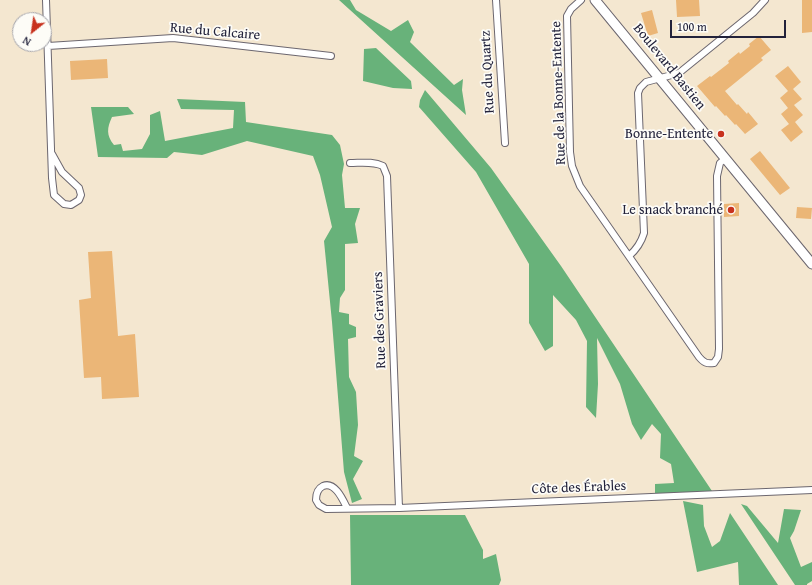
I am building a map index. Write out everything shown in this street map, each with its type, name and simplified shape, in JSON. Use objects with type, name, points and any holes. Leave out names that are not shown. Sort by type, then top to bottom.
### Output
[{"type":"main road","name":"Boulevard Bastien","points":[[595,0],[812,264]]},
{"type":"street","points":[[46,0],[47,12]]},
{"type":"street","name":"Rue du Quartz","points":[[496,0],[505,143]]},
{"type":"street","name":"Rue de la Bonne-Entente","points":[[582,0],[571,9],[567,16],[570,152],[572,166],[580,186],[699,357],[703,362],[708,364],[714,363],[718,357],[719,349],[717,176],[720,163],[725,159]]},
{"type":"street","points":[[629,256],[637,249],[642,241],[644,233],[638,93],[640,88],[646,82],[659,77],[679,73],[753,13],[765,0]]},
{"type":"street","name":"Rue du Calcaire","points":[[52,46],[174,38],[331,56]]},
{"type":"street","points":[[48,52],[52,178],[54,195],[64,204],[71,205],[79,200],[81,195],[79,188],[62,172],[52,154]]},
{"type":"street","name":"Rue des Graviers","points":[[350,163],[379,164],[383,166],[387,176],[399,508]]},
{"type":"street","name":"Côte des Érables","points":[[348,508],[333,487],[327,485],[321,487],[317,492],[316,500],[319,505],[326,509],[399,508],[812,490]]},
{"type":"green space","points":[[339,0],[350,0],[356,10],[391,31],[408,20],[414,32],[410,42],[454,85],[463,79],[462,90],[466,115]]},
{"type":"green space","points":[[376,48],[411,81],[412,89],[393,88],[363,81],[364,49]]},
{"type":"green space","points":[[425,90],[491,168],[561,266],[712,491],[655,494],[655,484],[674,483],[671,464],[660,458],[661,434],[652,424],[641,440],[632,424],[620,384],[597,338],[598,384],[596,418],[586,407],[587,341],[576,320],[553,295],[553,346],[545,351],[529,323],[529,264],[476,172],[419,107],[420,100]]},
{"type":"green space","points":[[177,99],[245,102],[246,122],[332,135],[340,145],[344,164],[342,175],[345,208],[360,208],[355,224],[358,243],[345,244],[345,290],[340,298],[339,312],[349,314],[349,324],[356,327],[356,337],[348,339],[349,377],[356,392],[358,425],[354,456],[363,461],[353,479],[362,499],[352,503],[344,472],[324,241],[332,227],[320,175],[313,156],[247,141],[202,155],[174,152],[167,158],[98,157],[91,107],[128,107],[134,114],[112,117],[109,125],[108,131],[111,141],[114,145],[121,144],[123,151],[142,149],[150,134],[150,115],[160,111],[165,141],[233,128],[234,110],[181,109]]},
{"type":"green space","points":[[683,501],[703,505],[704,526],[712,547],[720,541],[730,513],[778,585],[739,585],[738,562],[697,572]]},
{"type":"green space","points":[[741,504],[747,506],[778,543],[784,509],[801,510],[790,538],[801,567],[812,562],[812,581],[807,585],[795,585]]},
{"type":"green space","points":[[350,515],[465,515],[483,550],[483,559],[496,554],[501,580],[499,585],[351,585]]},
{"type":"building","points":[[676,0],[699,0],[700,16],[677,17]]},
{"type":"building","points":[[802,0],[812,0],[812,32],[802,33]]},
{"type":"building","points":[[652,10],[658,33],[648,36],[641,13]]},
{"type":"building","points":[[759,36],[771,50],[761,58],[763,60],[725,91],[737,105],[738,104],[747,114],[748,112],[758,124],[745,134],[716,106],[715,107],[697,86],[729,63],[728,61],[739,52],[740,54],[750,46],[749,44]]},
{"type":"building","points":[[107,59],[108,78],[71,80],[70,61]]},
{"type":"building","points":[[788,66],[801,82],[793,89],[802,99],[794,105],[803,115],[795,122],[803,132],[791,142],[781,130],[789,124],[781,114],[788,108],[780,98],[788,91],[775,76]]},
{"type":"building","points":[[760,151],[790,188],[780,195],[750,159]]},
{"type":"building","points":[[739,203],[739,216],[724,217],[724,204]]},
{"type":"building","points":[[797,207],[812,208],[811,219],[796,218]]},
{"type":"building","points":[[112,251],[118,336],[135,334],[139,397],[102,399],[101,377],[84,378],[79,300],[91,298],[88,252]]},
{"type":"place","name":"Bonne-Entente","points":[[721,134]]},
{"type":"place","name":"Le snack branché","points":[[731,210]]}]
